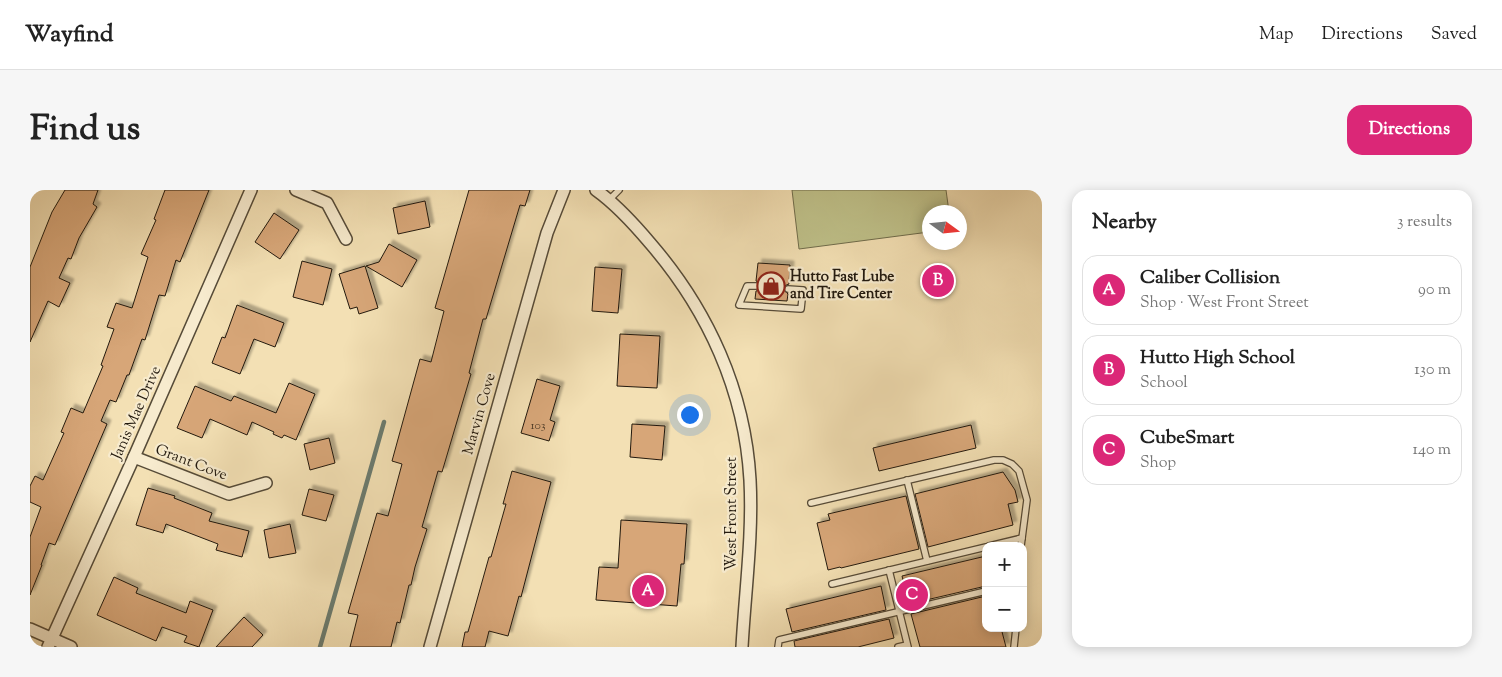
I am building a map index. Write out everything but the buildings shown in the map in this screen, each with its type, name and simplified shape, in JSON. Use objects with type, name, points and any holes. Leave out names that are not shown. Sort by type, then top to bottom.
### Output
[{"type":"street","name":"Janis Mae Drive","points":[[50,643],[251,190]]},
{"type":"street","points":[[296,190],[327,204],[346,239]]},
{"type":"street","name":"Marvin Cove","points":[[430,647],[547,233],[564,190]]},
{"type":"street","name":"West Front Street","points":[[596,190],[635,226],[678,276],[705,321],[720,352],[732,385],[742,418],[750,481],[750,516],[742,647]]},
{"type":"street","name":"Grant Cove","points":[[134,457],[229,494],[266,483]]},
{"type":"street","points":[[30,629],[50,643],[71,647]]},
{"type":"lane","points":[[609,200],[619,190]]},
{"type":"lane","points":[[756,286],[747,286],[739,305],[802,309],[803,290],[788,289]]},
{"type":"lane","points":[[811,503],[994,460],[1003,460],[1012,464],[1018,471],[1027,500],[1022,542]]},
{"type":"lane","points":[[907,480],[927,561]]},
{"type":"lane","points":[[1005,542],[1022,538]]},
{"type":"lane","points":[[832,584],[982,547]]},
{"type":"lane","points":[[889,570],[907,646],[898,647]]},
{"type":"lane","points":[[778,647],[778,640],[982,592]]},
{"type":"lane","points":[[1014,647],[1016,632]]},
{"type":"green space","points":[[792,190],[946,190],[948,205],[922,205],[922,233],[799,249]]},
{"type":"waterway","points":[[320,647],[384,422]]},
{"type":"place","name":"Hutto High School","points":[[938,281]]},
{"type":"place","name":"Hutto Fast Lube and Tire Center","points":[[771,286]]},
{"type":"place","name":"Caliber Collision","points":[[648,591]]},
{"type":"place","name":"CubeSmart","points":[[912,595]]}]
